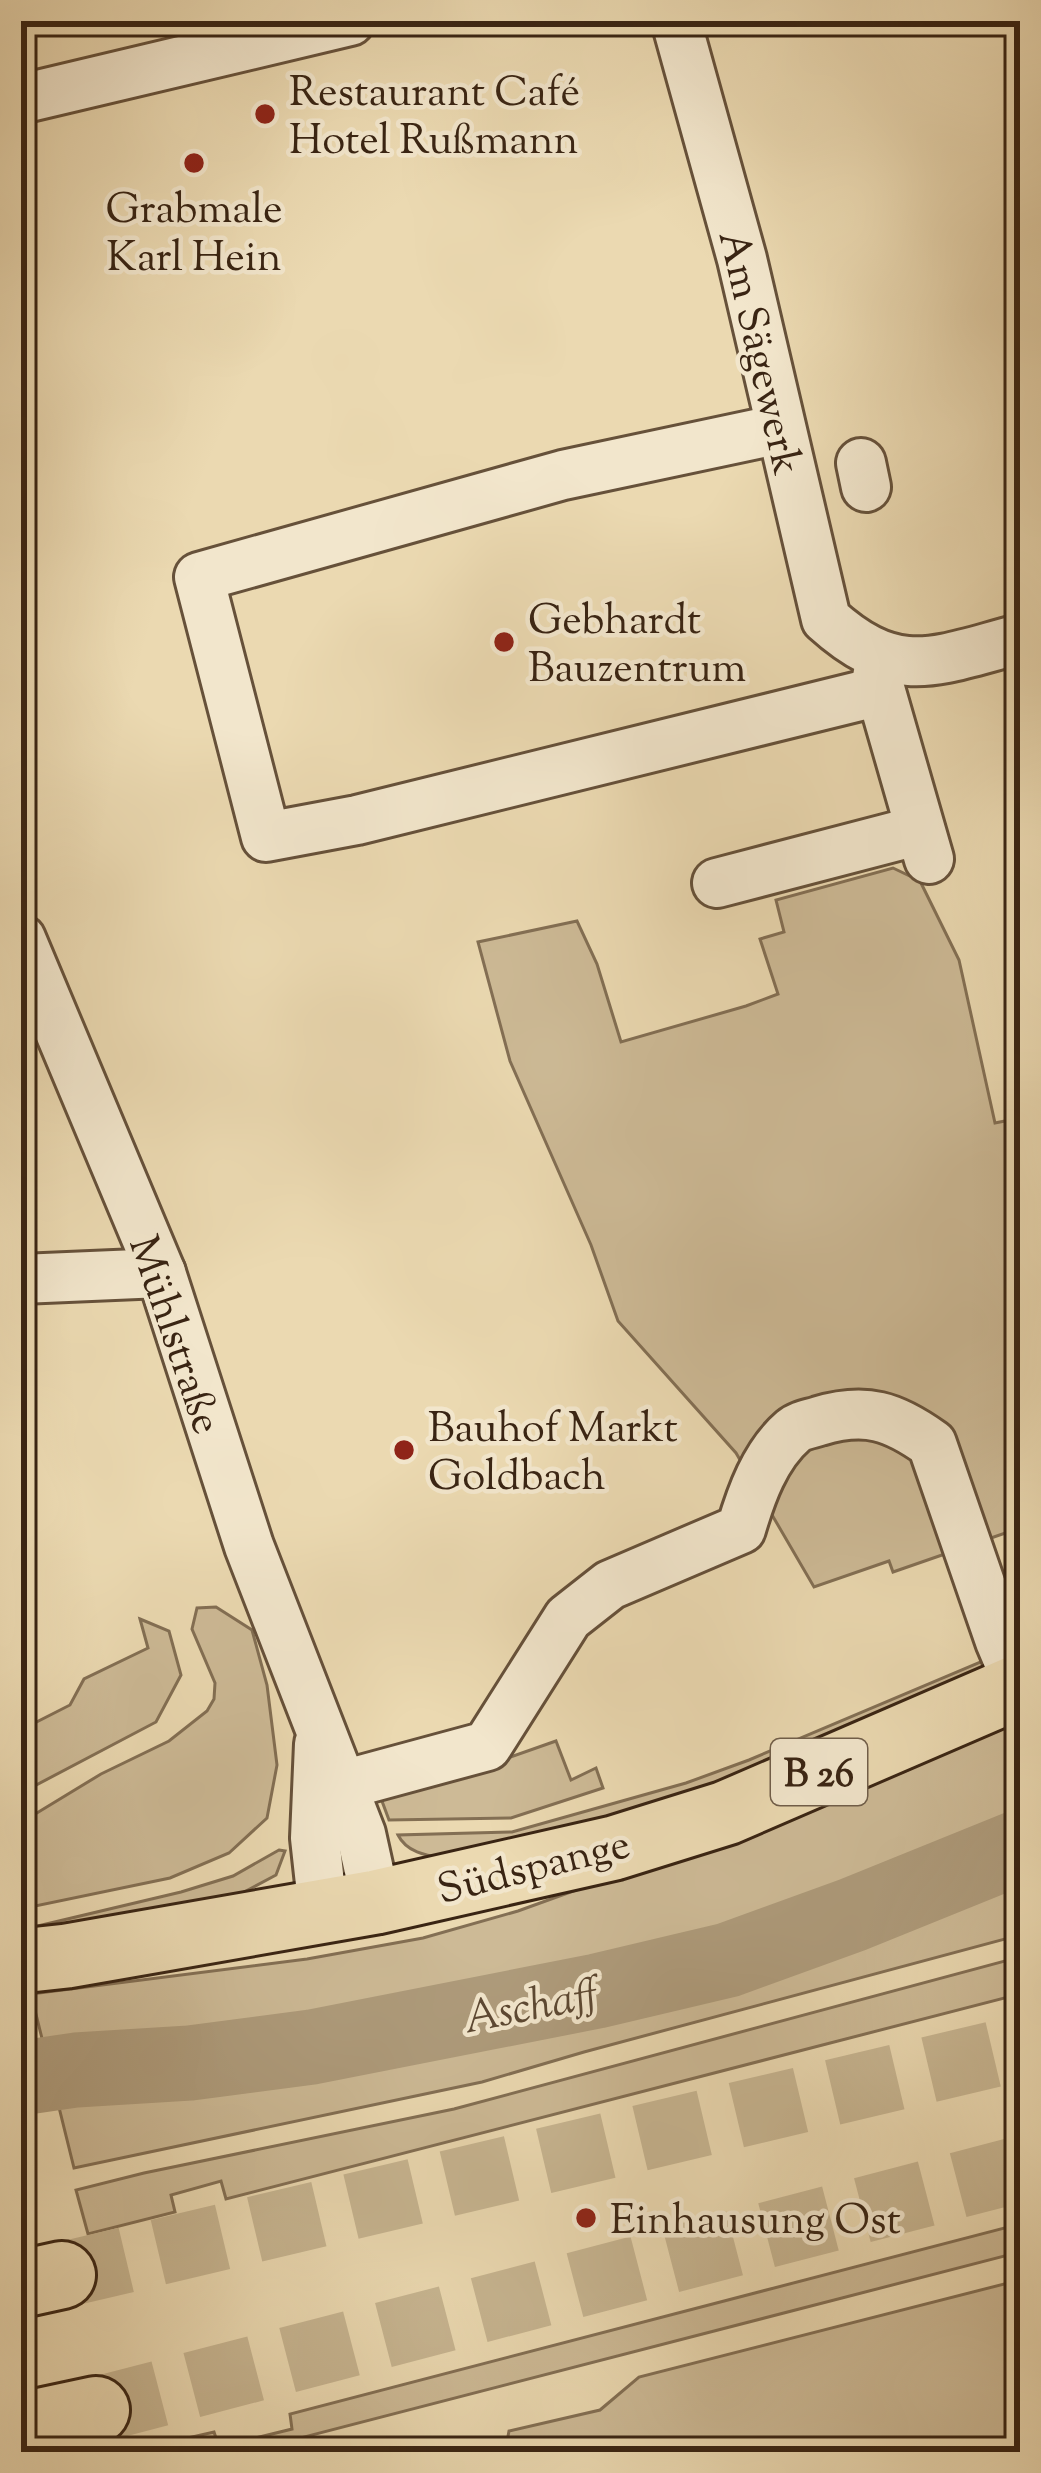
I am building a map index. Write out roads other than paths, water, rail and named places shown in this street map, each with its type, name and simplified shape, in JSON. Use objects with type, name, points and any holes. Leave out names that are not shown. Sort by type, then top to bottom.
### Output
[{"type":"highway","points":[[21,2426],[96,2410]]},
{"type":"main road","name":"Südspange","points":[[21,1961],[349,1906],[614,1848],[726,1814],[1020,1686]]},
{"type":"street","points":[[21,99],[350,21]]},
{"type":"street","name":"Am Sägewerk","points":[[676,21],[742,259],[826,619],[880,673],[1020,639]]},
{"type":"street","points":[[717,883],[924,845],[880,673],[357,820],[266,837],[199,578],[563,475],[781,429]]},
{"type":"street","name":"Mühlstraße","points":[[21,939],[160,1273],[249,1546],[361,1834],[349,1906]]},
{"type":"street","points":[[21,1279],[160,1273]]},
{"type":"street","points":[[343,1785],[488,1745],[568,1618],[610,1586],[741,1529],[769,1461],[796,1428],[830,1418],[869,1413],[905,1424],[932,1444],[1020,1686]]},
{"type":"street","name":"Mühlstraße","points":[[320,1733],[315,1838],[349,1906]]},
{"type":"water","points":[[543,1986],[565,2011],[358,2053],[364,2024],[503,1999]]},
{"type":"waterway","name":"Aschaff","points":[[21,2078],[312,2047],[597,1991],[728,1960],[1020,1847]]},
{"type":"tunnel","points":[[62,2275],[1020,2048]]},
{"type":"tunnel","points":[[96,2410],[1020,2169]]},
{"type":"place","name":"Restaurant Café Hotel Rußmann","points":[[265,114]]},
{"type":"place","name":"Grabmale Karl Hein","points":[[194,163]]},
{"type":"place","name":"Gebhardt Bauzentrum","points":[[504,642]]},
{"type":"place","name":"Bauhof Markt Goldbach","points":[[404,1450]]},
{"type":"place","name":"Einhausung Ost","points":[[586,2218]]}]
